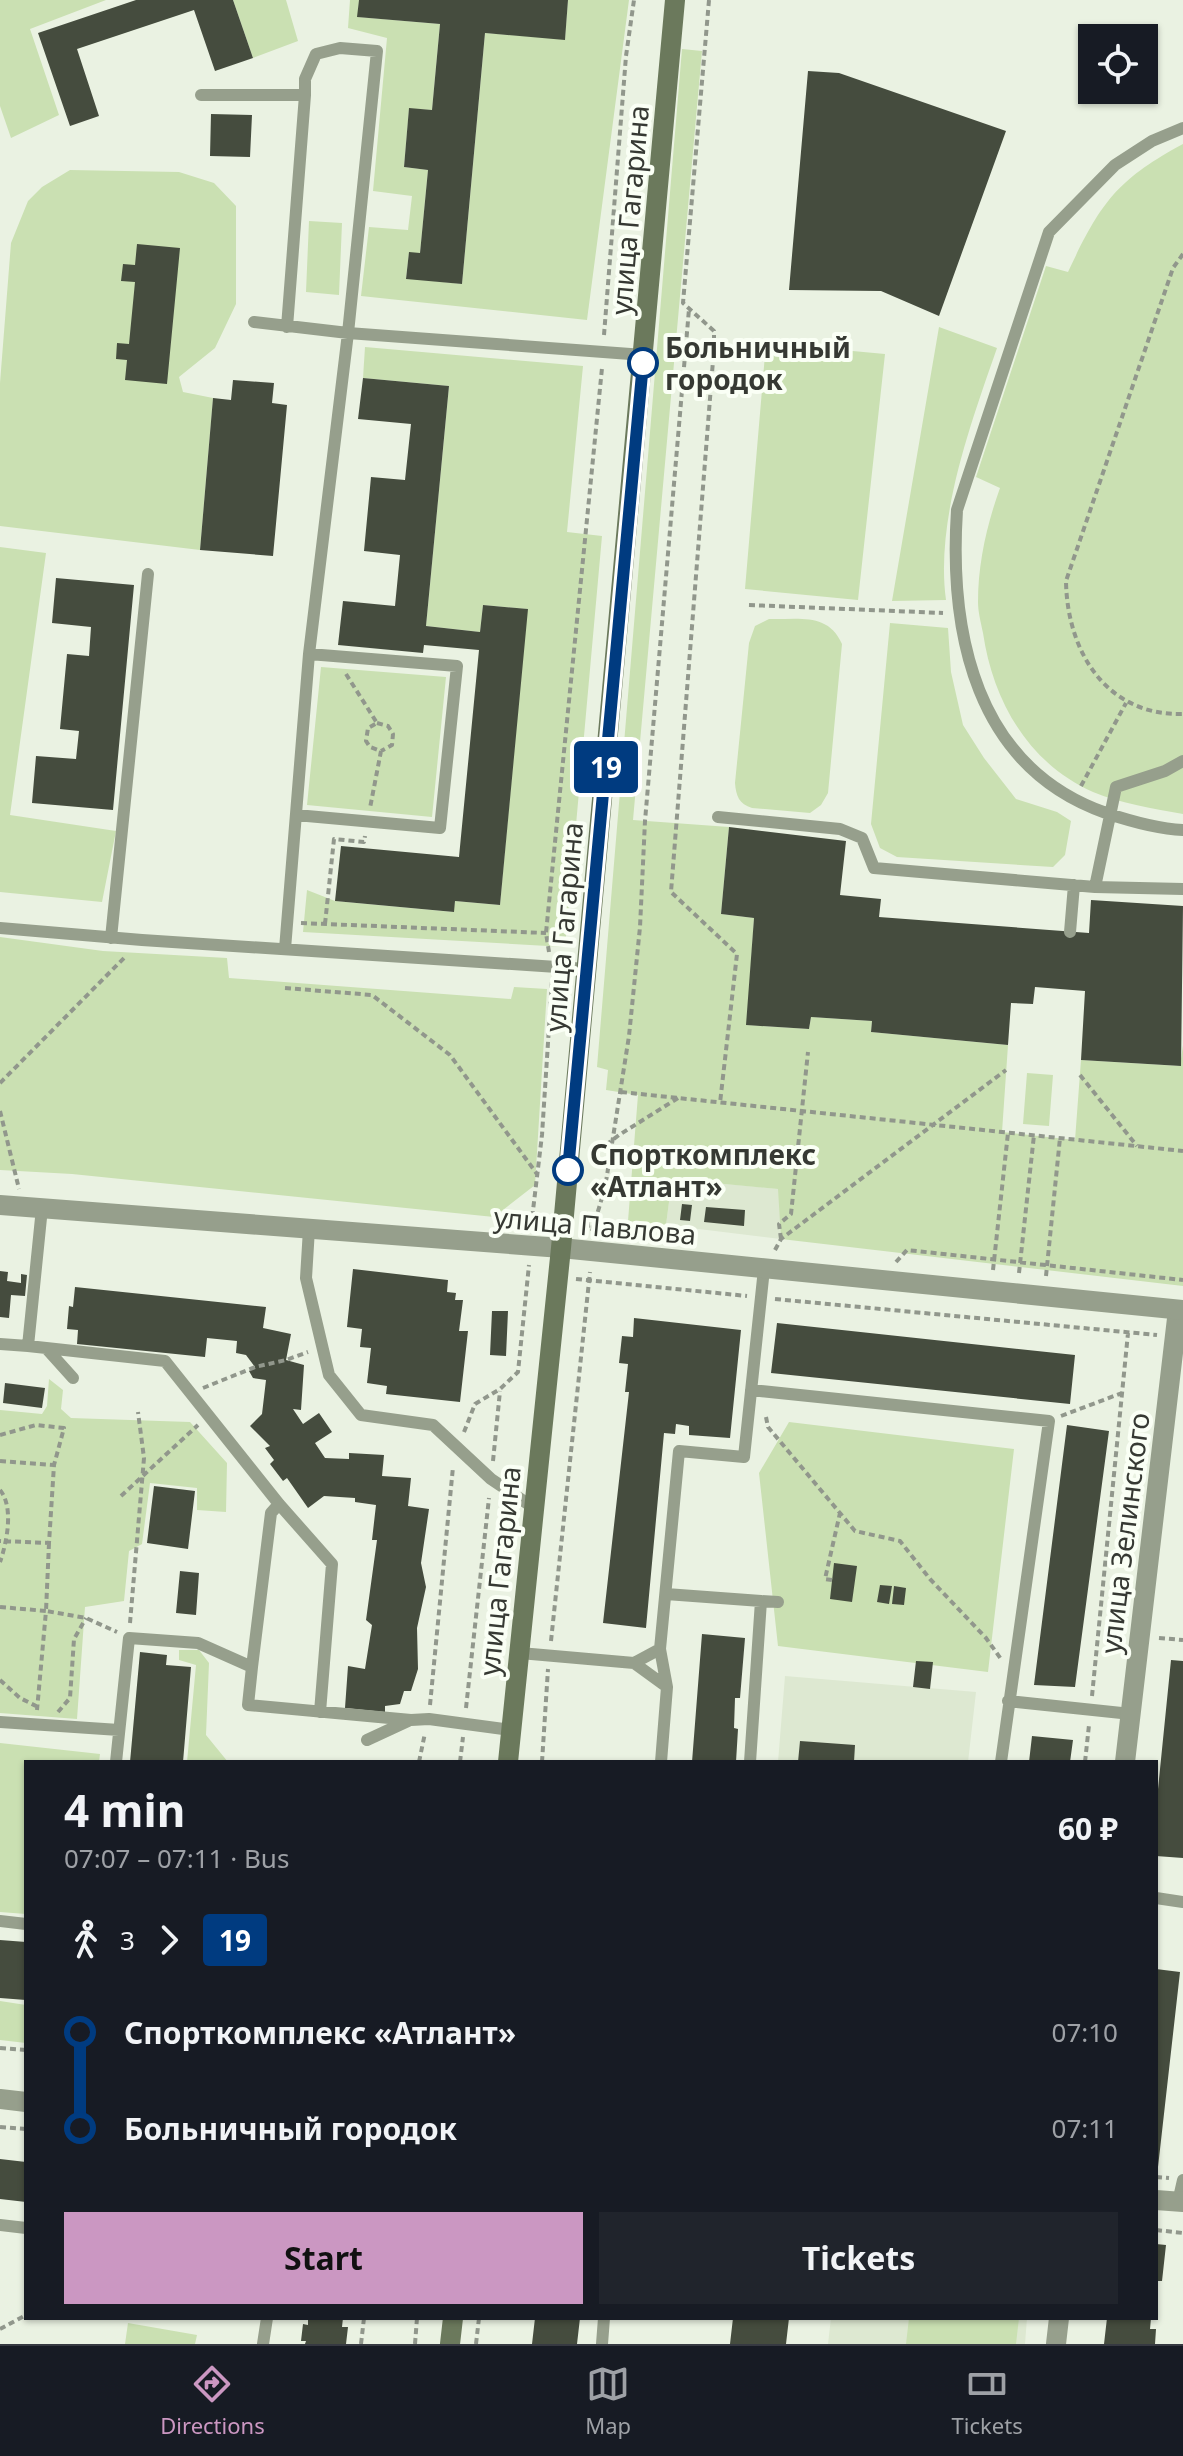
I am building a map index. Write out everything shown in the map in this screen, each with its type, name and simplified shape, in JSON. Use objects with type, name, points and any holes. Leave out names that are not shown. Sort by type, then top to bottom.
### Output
[{"type":"main road","name":"улица Гагарина","points":[[508,1760],[561,1248],[675,0]]},
{"type":"main road","points":[[450,2344],[453,2320]]},
{"type":"street","name":"улица Павлова","points":[[5,1200],[42,1208],[309,1229],[530,1240],[561,1248],[1181,1310]]},
{"type":"street","name":"улица Зелинского","points":[[1125,1760],[1175,1337],[1181,1310]]},
{"type":"street","points":[[0,2099],[24,2102]]},
{"type":"street","points":[[1158,2200],[1181,2202]]},
{"type":"street","points":[[1056,2344],[1059,2320]]},
{"type":"lane","points":[[285,949],[309,654],[348,333],[377,51],[340,48],[316,54],[305,79],[287,327]]},
{"type":"lane","points":[[201,95],[305,95]]},
{"type":"lane","points":[[1183,128],[1152,141],[1115,165],[1049,232],[957,510],[958,613],[973,677],[1001,735],[1035,774],[1073,799],[1131,821],[1183,830]]},
{"type":"lane","points":[[254,322],[348,333],[644,355]]},
{"type":"lane","points":[[111,938],[148,574]]},
{"type":"lane","points":[[296,815],[440,828],[457,666],[309,654]]},
{"type":"lane","points":[[1095,887],[1116,787],[1165,771],[1183,761]]},
{"type":"lane","points":[[718,817],[840,829],[862,838],[874,868],[1095,887],[1183,889]]},
{"type":"lane","points":[[1070,932],[1074,885]]},
{"type":"lane","points":[[0,928],[587,969]]},
{"type":"lane","points":[[28,1346],[42,1208]]},
{"type":"lane","points":[[309,1229],[306,1278],[329,1375],[361,1415],[433,1425],[491,1479],[534,1508]]},
{"type":"lane","points":[[661,1760],[667,1687],[660,1649],[679,1451],[744,1457],[756,1391],[764,1269]]},
{"type":"lane","points":[[0,1344],[165,1361],[279,1504],[332,1564],[320,1712]]},
{"type":"lane","points":[[46,1348],[73,1378]]},
{"type":"lane","points":[[756,1391],[1049,1421],[1001,1760]]},
{"type":"lane","points":[[279,1504],[271,1513],[248,1705],[429,1719],[511,1730]]},
{"type":"lane","points":[[666,1594],[778,1602]]},
{"type":"lane","points":[[750,1760],[761,1601]]},
{"type":"lane","points":[[116,1760],[125,1636],[198,1643],[252,1667]]},
{"type":"lane","points":[[634,1663],[660,1649]]},
{"type":"lane","points":[[520,1653],[634,1663],[667,1687]]},
{"type":"lane","points":[[1008,1701],[1131,1714]]},
{"type":"lane","points":[[367,1740],[411,1720]]},
{"type":"lane","points":[[0,1722],[119,1730]]},
{"type":"lane","points":[[1158,1898],[1183,1902]]},
{"type":"lane","points":[[0,1921],[24,1924]]},
{"type":"lane","points":[[1181,2202],[1183,2180]]},
{"type":"lane","points":[[0,2225],[24,2228]]},
{"type":"lane","points":[[263,2344],[267,2320]]},
{"type":"lane","points":[[602,2344],[604,2320]]},
{"type":"path","points":[[419,1760],[429,1719],[454,1456],[475,1404],[500,1389],[518,1372],[538,1175],[552,967],[546,933],[603,354],[626,56],[634,0]]},
{"type":"path","points":[[709,0],[683,303],[714,331],[714,348],[671,892],[737,954],[720,1103]]},
{"type":"path","points":[[1183,254],[1173,268],[1066,581],[1070,626],[1093,669],[1126,703],[1165,715],[1183,714]]},
{"type":"path","points":[[585,1207],[590,1238],[605,1188],[629,1036],[689,309]]},
{"type":"path","points":[[749,605],[958,613]]},
{"type":"path","points":[[335,656],[377,723],[388,726],[393,734],[392,745],[381,751],[370,747],[366,741],[368,728],[377,723]]},
{"type":"path","points":[[1073,799],[1126,703]]},
{"type":"path","points":[[325,924],[334,839],[364,842],[381,751]]},
{"type":"path","points":[[287,922],[546,933]]},
{"type":"path","points":[[0,1083],[142,940]]},
{"type":"path","points":[[285,988],[372,995],[450,1055],[538,1175]]},
{"type":"path","points":[[781,1239],[779,1224],[791,1214],[808,1052]]},
{"type":"path","points":[[764,1269],[781,1239],[1006,1070]]},
{"type":"path","points":[[1080,1075],[1137,1146]]},
{"type":"path","points":[[621,1092],[1183,1151]]},
{"type":"path","points":[[589,1158],[613,1138],[678,1098]]},
{"type":"path","points":[[0,1111],[20,1195],[5,1200]]},
{"type":"path","points":[[990,1292],[1008,1133]]},
{"type":"path","points":[[1017,1295],[1034,1135]]},
{"type":"path","points":[[1043,1298],[1060,1138]]},
{"type":"path","points":[[891,1266],[907,1250],[1183,1280]]},
{"type":"path","points":[[542,1760],[549,1656],[592,1251]]},
{"type":"path","points":[[558,1278],[1175,1337]]},
{"type":"path","points":[[1085,1760],[1128,1333]]},
{"type":"path","points":[[191,1393],[255,1367],[286,1360],[321,1346]]},
{"type":"path","points":[[460,1760],[500,1389]]},
{"type":"path","points":[[756,1391],[768,1427],[855,1531],[900,1541],[930,1579],[986,1638],[1014,1677]]},
{"type":"path","points":[[1049,1421],[1122,1393]]},
{"type":"path","points":[[0,1607],[86,1618],[125,1636],[143,1477],[144,1458],[138,1412]]},
{"type":"path","points":[[121,1496],[209,1415]]},
{"type":"path","points":[[0,1435],[36,1425],[64,1428],[54,1465],[37,1707],[41,1725],[70,1698],[74,1639],[86,1618]]},
{"type":"path","points":[[0,1461],[54,1465]]},
{"type":"path","points":[[0,1490],[6,1497],[7,1541],[0,1562]]},
{"type":"path","points":[[832,1580],[825,1579],[840,1513]]},
{"type":"path","points":[[0,1541],[49,1543]]},
{"type":"path","points":[[1159,1638],[1183,1640]]},
{"type":"path","points":[[0,1680],[20,1698],[37,1707],[61,1709]]},
{"type":"path","points":[[0,2048],[24,2050]]},
{"type":"path","points":[[0,2127],[24,2129]]},
{"type":"path","points":[[1158,2230],[1183,2233]]},
{"type":"path","points":[[0,2329],[24,2316]]},
{"type":"path","points":[[361,2344],[364,2320]]},
{"type":"path","points":[[415,2344],[417,2320]]},
{"type":"path","points":[[476,2344],[479,2320]]},
{"type":"shaded area","points":[[672,1179],[779,1189],[781,1239],[666,1225]]},
{"type":"shaded area","points":[[785,1676],[976,1692],[968,1760],[778,1760]]},
{"type":"shaded area","points":[[831,2320],[1027,2320],[1025,2344],[828,2344]]},
{"type":"green space","points":[[0,0],[106,0],[30,29],[59,115],[11,138],[0,106]]},
{"type":"green space","points":[[233,0],[286,0],[298,41],[253,58]]},
{"type":"green space","points":[[350,0],[359,0],[358,17],[440,24],[432,110],[409,109],[404,167],[428,170],[420,253],[409,253],[406,278],[462,284],[485,33],[565,39],[568,0],[629,0],[587,320],[361,296],[369,227],[408,230],[412,196],[373,191],[387,38],[348,28]]},
{"type":"green space","points":[[682,49],[702,51],[633,820],[729,827],[721,914],[754,918],[747,1025],[809,1029],[811,1017],[872,1021],[871,1032],[1008,1045],[1002,1132],[1075,1140],[1081,1060],[1180,1066],[1183,1045],[1183,1286],[781,1239],[778,1189],[672,1179],[666,1225],[628,1221],[638,1095],[606,1090],[608,1070],[597,1067]]},
{"type":"green space","points":[[1183,144],[1183,814],[1126,802],[1093,792],[1070,780],[1032,747],[1017,727],[995,682],[978,606],[984,544],[1000,488],[976,477],[1046,266],[1068,272],[1090,228],[1112,196],[1141,170]]},
{"type":"green space","points":[[70,170],[179,172],[214,183],[236,206],[236,304],[215,348],[179,377],[183,392],[213,398],[200,550],[0,526],[0,383],[11,243],[28,201],[42,187]]},
{"type":"green space","points":[[309,221],[342,223],[339,295],[306,292]]},
{"type":"green space","points":[[939,327],[997,348],[950,505],[944,569],[946,600],[892,601]]},
{"type":"green space","points":[[766,343],[885,354],[858,600],[745,589]]},
{"type":"green space","points":[[365,347],[583,366],[567,532],[602,536],[565,947],[303,932],[307,890],[335,901],[453,912],[455,901],[500,905],[527,609],[483,605],[480,632],[426,626],[449,386],[363,378]]},
{"type":"green space","points":[[0,547],[46,553],[10,815],[116,831],[102,902],[0,892]]},
{"type":"green space","points":[[769,619],[820,622],[836,634],[842,644],[828,793],[821,805],[810,813],[752,808],[741,802],[736,792],[749,643],[755,626]]},
{"type":"green space","points":[[890,623],[948,628],[951,672],[963,725],[984,758],[1016,799],[1057,812],[1071,821],[1065,855],[1053,867],[897,857],[880,848],[871,824]]},
{"type":"green space","points":[[321,667],[446,677],[432,817],[307,805]]},
{"type":"green space","points":[[0,937],[103,951],[227,958],[229,978],[511,999],[514,987],[547,989],[535,1185],[494,1217],[72,1174],[0,1170]]},
{"type":"green space","points":[[1027,1073],[1053,1075],[1049,1126],[1023,1124]]},
{"type":"green space","points":[[49,1379],[63,1390],[61,1409],[71,1418],[190,1422],[227,1463],[226,1512],[197,1510],[197,1488],[150,1483],[142,1544],[129,1551],[124,1601],[85,1607],[77,1719],[0,1713],[0,1410],[42,1414],[47,1406]]},
{"type":"green space","points":[[789,1422],[1014,1449],[988,1672],[778,1646],[759,1473]]},
{"type":"green space","points":[[179,1650],[199,1650],[209,1663],[206,1735],[226,1760],[187,1760],[196,1665],[179,1660]]},
{"type":"green space","points":[[0,1743],[100,1754],[99,1760],[24,1760],[24,1914],[0,1912]]},
{"type":"green space","points":[[0,2001],[24,2005],[24,2043],[0,2040]]},
{"type":"green space","points":[[909,2320],[1019,2320],[1016,2344],[906,2344]]},
{"type":"green space","points":[[128,2323],[197,2335],[195,2344],[125,2344]]},
{"type":"building","points":[[136,0],[233,0],[253,58],[215,71],[194,10],[77,49],[99,116],[70,126],[38,33]]},
{"type":"building","points":[[359,0],[568,0],[565,40],[485,33],[462,284],[406,279],[409,252],[420,253],[428,170],[404,167],[409,108],[432,110],[440,24],[357,17]]},
{"type":"building","points":[[808,71],[839,73],[1006,131],[939,316],[881,291],[789,290]]},
{"type":"building","points":[[211,114],[252,115],[250,157],[210,156]]},
{"type":"building","points":[[137,244],[180,248],[167,384],[125,380],[127,360],[116,359],[117,343],[129,344],[135,282],[121,281],[123,264],[135,265]]},
{"type":"building","points":[[363,378],[449,386],[426,626],[480,632],[483,605],[528,609],[500,905],[455,901],[454,912],[335,901],[341,846],[459,857],[479,650],[424,645],[423,653],[338,645],[343,601],[395,606],[400,555],[364,551],[371,477],[405,480],[411,424],[358,419]]},
{"type":"building","points":[[233,380],[274,383],[272,403],[287,405],[273,556],[200,550],[213,398],[231,400]]},
{"type":"building","points":[[56,578],[134,585],[113,810],[32,803],[36,756],[76,759],[79,731],[60,729],[67,654],[89,656],[91,627],[52,623]]},
{"type":"building","points":[[729,827],[846,841],[840,895],[881,899],[879,917],[1089,933],[1091,900],[1183,906],[1181,1066],[1081,1060],[1085,991],[1035,987],[1033,1004],[1011,1003],[1008,1045],[871,1032],[872,1021],[811,1017],[809,1029],[746,1025],[754,918],[721,914]]},
{"type":"building","points":[[682,1204],[692,1205],[690,1221],[680,1220]]},
{"type":"building","points":[[706,1207],[745,1210],[744,1226],[704,1222]]},
{"type":"building","points":[[353,1269],[448,1280],[447,1292],[456,1293],[455,1300],[463,1300],[459,1331],[468,1331],[460,1402],[386,1394],[387,1386],[367,1383],[371,1348],[360,1347],[362,1329],[347,1327]]},
{"type":"building","points":[[0,1271],[8,1272],[7,1281],[21,1283],[21,1274],[27,1275],[25,1296],[11,1295],[9,1318],[0,1317]]},
{"type":"building","points":[[75,1287],[266,1307],[263,1328],[291,1334],[286,1360],[304,1365],[301,1410],[293,1409],[303,1424],[319,1413],[332,1432],[315,1443],[325,1458],[349,1459],[349,1453],[384,1455],[382,1476],[411,1478],[408,1506],[429,1509],[421,1563],[426,1587],[417,1628],[418,1669],[411,1691],[404,1691],[400,1704],[385,1706],[385,1712],[345,1708],[348,1666],[365,1669],[372,1625],[366,1620],[377,1540],[372,1540],[376,1505],[355,1502],[355,1498],[324,1496],[308,1508],[287,1478],[283,1481],[270,1464],[274,1460],[265,1448],[270,1446],[250,1426],[262,1414],[266,1380],[253,1378],[249,1371],[255,1367],[246,1355],[236,1353],[237,1341],[207,1338],[205,1357],[77,1344],[78,1330],[67,1329]]},
{"type":"building","points":[[492,1311],[508,1311],[506,1356],[490,1355]]},
{"type":"building","points":[[634,1318],[741,1330],[730,1438],[689,1435],[689,1426],[676,1424],[675,1434],[664,1433],[646,1628],[603,1623],[629,1392],[625,1392],[628,1364],[619,1363],[622,1336],[633,1337]]},
{"type":"building","points":[[777,1323],[1075,1355],[1070,1404],[771,1373]]},
{"type":"building","points":[[5,1383],[45,1388],[42,1408],[3,1403]]},
{"type":"building","points":[[1067,1425],[1109,1431],[1075,1687],[1034,1685]]},
{"type":"building","points":[[154,1486],[195,1491],[188,1549],[147,1543]]},
{"type":"building","points":[[834,1563],[857,1566],[852,1602],[830,1599]]},
{"type":"building","points":[[180,1571],[199,1573],[196,1615],[176,1613]]},
{"type":"building","points":[[880,1585],[892,1586],[889,1604],[877,1602]]},
{"type":"building","points":[[894,1586],[906,1588],[904,1605],[892,1604]]},
{"type":"building","points":[[702,1634],[745,1638],[740,1698],[735,1698],[734,1728],[738,1729],[736,1760],[692,1760]]},
{"type":"building","points":[[140,1652],[167,1655],[166,1665],[191,1667],[183,1760],[130,1760]]},
{"type":"building","points":[[1171,1660],[1183,1661],[1183,1858],[1158,1856],[1158,1789]]},
{"type":"building","points":[[916,1661],[933,1662],[930,1689],[913,1687]]},
{"type":"building","points":[[1032,1736],[1073,1740],[1070,1760],[1029,1760]]},
{"type":"building","points":[[800,1741],[855,1745],[854,1760],[798,1760]]},
{"type":"building","points":[[0,1940],[24,1942],[24,2000],[0,1998]]},
{"type":"building","points":[[1158,1969],[1180,1972],[1158,2167]]},
{"type":"building","points":[[0,2159],[24,2162],[24,2202],[0,2199]]},
{"type":"building","points":[[1158,2244],[1166,2245],[1162,2281],[1158,2281]]},
{"type":"building","points":[[308,2320],[343,2320],[342,2327],[348,2327],[346,2344],[305,2344],[306,2341],[301,2341],[303,2324],[308,2325]]},
{"type":"building","points":[[535,2320],[580,2320],[577,2344],[532,2344]]},
{"type":"building","points":[[733,2320],[789,2320],[786,2344],[730,2344]]},
{"type":"building","points":[[1107,2320],[1151,2320],[1150,2329],[1156,2329],[1155,2344],[1104,2344]]},
{"type":"bus line","name":"19","points":[[568,1170],[643,363]]},
{"type":"place","name":"Больничный городок","points":[[643,363]]},
{"type":"place","name":"Спорткомплекс «Атлант»","points":[[568,1170]]}]
